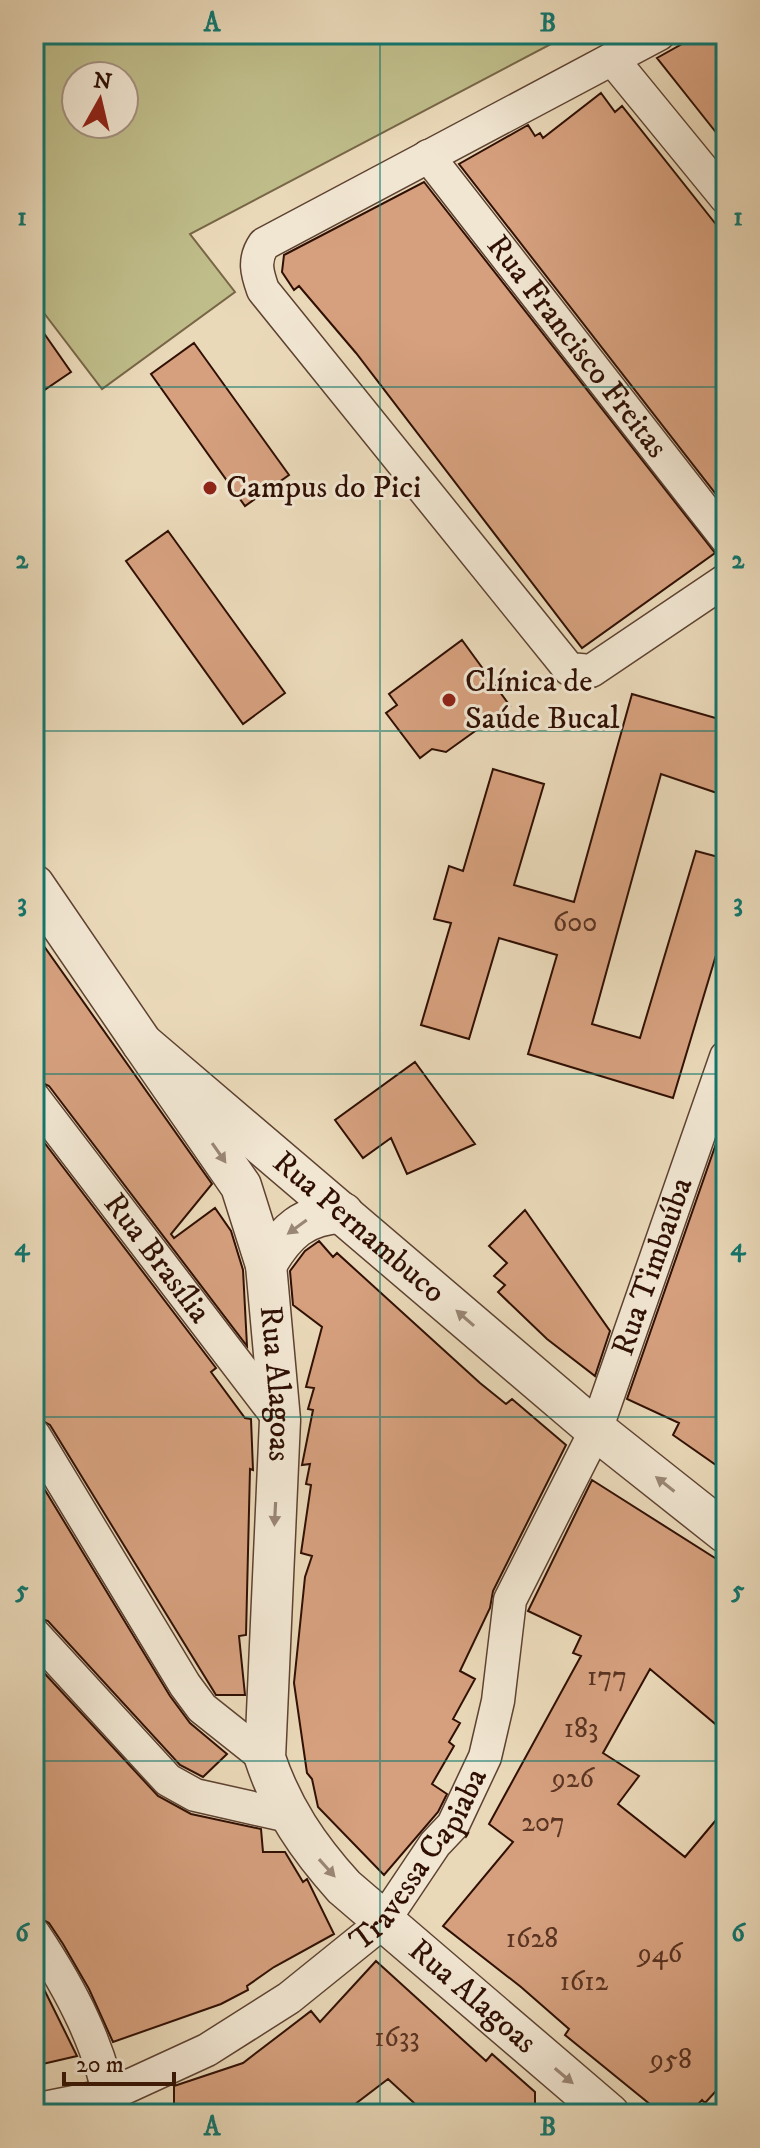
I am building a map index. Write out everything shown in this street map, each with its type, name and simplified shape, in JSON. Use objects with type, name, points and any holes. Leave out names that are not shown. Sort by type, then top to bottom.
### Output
[{"type":"street","points":[[659,34],[264,244],[256,262],[263,290],[562,664],[579,672],[591,671],[726,580]]},
{"type":"street","points":[[613,60],[726,198]]},
{"type":"street","name":"Rua Francisco Freitas","points":[[428,156],[726,538]]},
{"type":"street","name":"Rua Pernambuco","points":[[34,885],[142,1043],[596,1430],[726,1532]]},
{"type":"street","name":"Rua Alagoas","points":[[142,1043],[241,1186],[266,1265],[280,1420],[265,1758],[288,1816],[316,1856],[382,1923],[609,2114]]},
{"type":"street","name":"Rua Timbaúba","points":[[596,1430],[726,1057]]},
{"type":"street","name":"Rua Brasília","points":[[34,1098],[280,1420]]},
{"type":"street","points":[[266,1265],[291,1229],[306,1219],[343,1213]]},
{"type":"street","name":"Travessa Capiaba","points":[[34,2110],[110,2104],[247,2027],[289,1998],[382,1923],[435,1844],[453,1825],[475,1783],[498,1701],[510,1600],[596,1430]]},
{"type":"street","name":"Rua Alagoas","points":[[34,1435],[185,1685],[202,1708],[265,1758]]},
{"type":"street","points":[[34,1634],[168,1780],[195,1795],[288,1816]]},
{"type":"street","points":[[34,1934],[74,1999],[110,2104]]},
{"type":"shaded area","points":[[34,34],[570,34],[190,234],[235,292],[102,389],[34,300]]},
{"type":"building","points":[[700,34],[726,34],[726,145],[657,58]]},
{"type":"building","points":[[601,93],[615,112],[622,106],[726,237],[726,507],[459,164],[528,125],[535,136],[540,133],[543,138]]},
{"type":"building","points":[[424,182],[715,553],[582,648],[356,353],[299,286],[294,290],[282,272],[284,255]]},
{"type":"building","points":[[34,319],[71,372],[34,397]]},
{"type":"building","points":[[194,343],[289,475],[245,506],[151,374]]},
{"type":"building","points":[[168,531],[285,693],[243,724],[126,561]]},
{"type":"building","name":"Clínica de Saúde Bucal","points":[[462,640],[510,706],[446,752],[432,749],[420,758],[386,713],[397,705],[389,694]]},
{"type":"building","points":[[632,694],[726,721],[726,796],[661,774],[592,1024],[640,1038],[696,851],[726,859],[726,922],[673,1098],[528,1054],[557,955],[499,938],[469,1039],[421,1025],[451,923],[434,919],[449,866],[463,871],[493,769],[544,784],[514,885],[574,902]]},
{"type":"building","points":[[34,932],[212,1184],[171,1234],[174,1238],[215,1208],[231,1231],[243,1270],[247,1346],[49,1086],[34,1079]]},
{"type":"building","points":[[415,1062],[475,1144],[407,1174],[391,1138],[363,1158],[335,1120]]},
{"type":"building","points":[[726,1115],[726,1472],[673,1435],[679,1423],[627,1399]]},
{"type":"building","points":[[34,1129],[216,1368],[211,1372],[245,1418],[251,1419],[253,1470],[250,1469],[246,1635],[239,1636],[245,1695],[216,1695],[50,1425],[34,1416]]},
{"type":"building","points":[[525,1210],[610,1331],[595,1376],[547,1339],[498,1292],[505,1285],[494,1276],[507,1263],[489,1246]]},
{"type":"building","points":[[319,1241],[333,1257],[337,1253],[480,1383],[506,1404],[512,1399],[566,1445],[493,1591],[490,1608],[460,1671],[475,1679],[453,1719],[460,1723],[449,1742],[454,1746],[432,1784],[447,1794],[438,1812],[384,1875],[318,1807],[312,1779],[307,1773],[294,1683],[305,1577],[312,1556],[301,1553],[311,1485],[306,1484],[310,1464],[302,1465],[313,1410],[308,1409],[314,1388],[306,1387],[322,1327],[293,1305],[290,1271],[305,1251]]},
{"type":"building","points":[[34,1472],[170,1696],[190,1723],[227,1754],[203,1777],[180,1765],[48,1621],[34,1616]]},
{"type":"building","points":[[592,1480],[726,1565],[726,1733],[650,1669],[603,1753],[639,1776],[618,1804],[685,1857],[726,1808],[726,2080],[705,2103],[702,2100],[689,2114],[662,2114],[565,2035],[569,2029],[521,1987],[443,1926],[513,1842],[489,1824],[581,1656],[573,1653],[581,1636],[528,1611]]},
{"type":"building","points":[[34,1662],[158,1796],[191,1814],[261,1829],[263,1852],[285,1852],[303,1882],[307,1879],[334,1934],[274,1967],[247,1986],[248,1990],[221,2004],[113,2042],[89,1989],[63,1944],[49,1923],[34,1915]]},
{"type":"building","points":[[376,1961],[486,2061],[492,2054],[535,2092],[535,2104],[526,2114],[426,2114],[388,2079],[354,2105],[350,2114],[174,2114],[174,2086],[243,2063],[311,2011],[320,2022]]},
{"type":"building","points":[[34,1969],[77,2056],[34,2066]]},
{"type":"place","name":"Campus do Pici","points":[[210,488]]},
{"type":"place","name":"Clínica de Saúde Bucal","points":[[449,700]]}]
